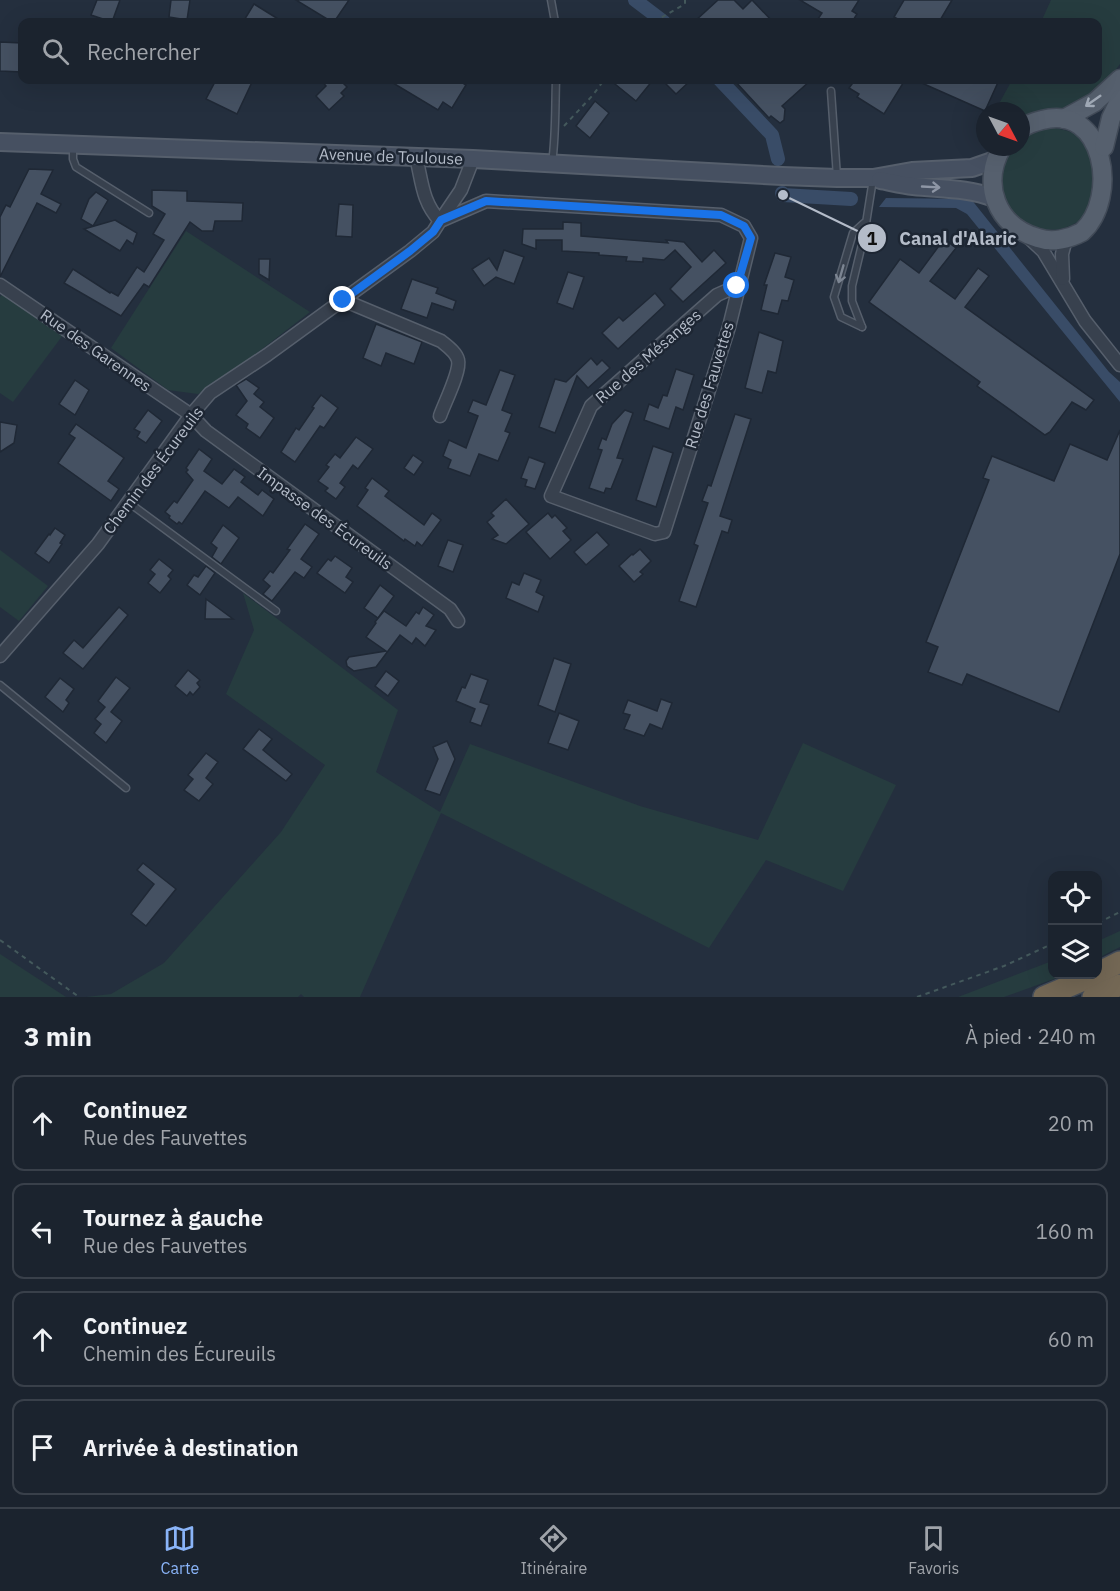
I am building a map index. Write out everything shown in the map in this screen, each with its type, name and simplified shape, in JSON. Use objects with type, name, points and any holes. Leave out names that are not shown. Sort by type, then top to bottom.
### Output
[{"type":"highway","points":[[1102,971],[1120,962]]},
{"type":"highway","points":[[1044,997],[1085,979]]},
{"type":"highway","points":[[1093,997],[1120,985]]},
{"type":"main road","points":[[1064,119],[1095,102],[1120,79]]},
{"type":"main road","points":[[1104,147],[1111,118],[1120,99]]},
{"type":"main road","points":[[998,156],[993,179],[994,198],[1000,212],[1012,225],[1025,234],[1041,240],[1066,239],[1091,227],[1114,204],[1113,190],[1117,174],[1104,147],[1080,124],[1064,119],[1047,119],[1030,123]]},
{"type":"main road","name":"Avenue de Toulouse","points":[[0,142],[416,156],[782,176],[873,178]]},
{"type":"main road","points":[[873,178],[912,171],[972,168],[994,156]]},
{"type":"main road","points":[[873,178],[910,186],[962,189],[994,198]]},
{"type":"street","points":[[416,156],[426,201],[441,220]]},
{"type":"street","name":"Chemin des Écureuils","points":[[0,656],[98,544],[191,415],[210,393],[343,300],[433,232],[461,190],[473,159]]},
{"type":"street","name":"Rue des Fauvettes","points":[[441,220],[486,201],[721,215],[744,226],[751,238],[737,286],[729,327],[664,532]]},
{"type":"street","points":[[1025,234],[1043,251],[1085,321],[1120,365]]},
{"type":"street","points":[[1064,286],[1062,271],[1066,239]]},
{"type":"street","name":"Rue des Garennes","points":[[0,285],[191,415]]},
{"type":"street","name":"Rue des Mésanges","points":[[664,532],[655,534],[551,496],[591,406],[717,295],[737,286]]},
{"type":"street","points":[[343,300],[441,341],[452,350],[458,360],[458,370],[440,416]]},
{"type":"street","name":"Impasse des Écureuils","points":[[191,415],[206,431],[450,609],[458,621]]},
{"type":"lane","points":[[551,0],[554,18]]},
{"type":"lane","points":[[552,163],[556,135],[554,113],[556,84]]},
{"type":"lane","points":[[831,91],[837,177]]},
{"type":"lane","points":[[73,145],[73,159],[76,167],[150,213]]},
{"type":"lane","points":[[864,223],[853,233],[834,297],[841,317],[862,327],[852,301],[852,286],[864,236],[864,223],[873,178]]},
{"type":"lane","points":[[128,502],[276,611]]},
{"type":"lane","points":[[0,685],[126,788]]},
{"type":"path","points":[[661,18],[685,4],[685,0]]},
{"type":"path","points":[[556,135],[601,84]]},
{"type":"path","points":[[1102,921],[1120,912]]},
{"type":"path","points":[[0,940],[79,997]]},
{"type":"path","points":[[917,997],[1004,966],[1048,946]]},
{"type":"green space","points":[[1051,0],[1120,0],[1120,64],[1096,93],[1071,109],[1035,112],[1030,114],[1030,102],[1000,102],[1010,84],[1102,84],[1102,18],[1043,18]]},
{"type":"green space","points":[[1046,127],[1065,130],[1086,142],[1098,157],[1100,195],[1083,218],[1073,225],[1050,230],[1037,228],[1013,213],[1003,198],[1001,182],[1007,156],[1030,156],[1030,133]]},
{"type":"green space","points":[[186,231],[310,312],[218,383],[198,394],[168,390],[111,348]]},
{"type":"green space","points":[[3,292],[63,335],[13,402],[0,393],[0,297]]},
{"type":"green space","points":[[0,550],[48,586],[19,621],[0,607]]},
{"type":"green space","points":[[243,593],[398,710],[376,772],[440,812],[470,744],[640,806],[758,840],[803,743],[896,785],[843,891],[766,860],[709,948],[441,813],[360,997],[304,997],[301,994],[298,997],[86,997],[111,994],[164,963],[281,832],[325,765],[226,694],[254,630]]},
{"type":"green space","points":[[1120,931],[1120,947],[1102,956],[1102,939]]},
{"type":"green space","points":[[0,954],[66,997],[0,997]]},
{"type":"green space","points":[[1048,963],[1048,979],[1054,979],[1004,997],[958,997]]},
{"type":"water","points":[[886,198],[971,199],[1109,372],[1120,382],[1120,402],[967,214],[956,208],[879,207]]},
{"type":"building","points":[[97,0],[120,0],[113,18],[91,15]]},
{"type":"building","points":[[171,0],[190,0],[187,18],[169,17]]},
{"type":"building","points":[[296,0],[349,0],[337,18],[325,18]]},
{"type":"building","points":[[718,0],[734,0],[743,9],[752,0],[769,18],[698,18]]},
{"type":"building","points":[[800,0],[859,0],[852,11],[857,14],[854,18],[819,18],[822,13]]},
{"type":"building","points":[[904,0],[952,0],[941,18],[894,17]]},
{"type":"building","points":[[254,4],[277,18],[245,18]]},
{"type":"building","points":[[0,42],[18,43],[18,72],[0,71]]},
{"type":"building","points":[[214,84],[251,84],[237,114],[206,99]]},
{"type":"building","points":[[324,84],[344,84],[347,87],[341,93],[344,96],[329,110],[316,96],[326,86]]},
{"type":"building","points":[[395,84],[466,85],[452,108],[443,102],[438,110]]},
{"type":"building","points":[[615,84],[650,84],[636,101]]},
{"type":"building","points":[[666,84],[687,84],[676,94]]},
{"type":"building","points":[[738,84],[807,84],[782,106],[785,109],[784,120],[780,123],[771,116],[769,118]]},
{"type":"building","points":[[852,84],[903,84],[884,114],[857,97],[859,94],[849,88]]},
{"type":"building","points":[[924,84],[997,84],[989,102],[976,102],[976,107]]},
{"type":"building","points":[[595,101],[609,113],[590,138],[576,126]]},
{"type":"building","points":[[29,169],[53,170],[41,194],[61,204],[56,213],[37,203],[0,277],[0,217],[6,205],[10,207]]},
{"type":"building","points":[[152,190],[187,191],[187,201],[243,203],[242,221],[215,221],[213,231],[202,231],[190,222],[149,287],[144,284],[121,316],[64,283],[73,269],[118,296],[137,267],[144,272],[164,240],[153,234],[165,214],[152,206]]},
{"type":"building","points":[[96,192],[108,200],[93,226],[81,219],[89,199]]},
{"type":"building","points":[[339,204],[353,205],[352,237],[336,236]]},
{"type":"building","points":[[115,220],[137,233],[133,244],[127,240],[120,251],[84,229]]},
{"type":"building","points":[[563,222],[581,223],[581,236],[668,243],[666,240],[684,242],[702,262],[714,250],[726,263],[683,302],[670,289],[691,267],[675,250],[664,260],[643,258],[643,262],[626,261],[627,257],[599,255],[599,253],[562,251],[562,240],[536,240],[536,249],[522,244],[523,229],[563,229]]},
{"type":"building","points":[[944,239],[956,248],[930,281],[955,299],[978,268],[989,276],[965,307],[1094,400],[1086,410],[1072,402],[1050,432],[1045,435],[977,386],[980,382],[869,302],[900,259],[919,273]]},
{"type":"building","points":[[504,250],[524,257],[514,284],[496,277],[484,286],[472,269],[489,258],[497,270]]},
{"type":"building","points":[[775,253],[791,257],[785,277],[794,280],[788,301],[782,300],[778,314],[761,310],[767,285],[764,285]]},
{"type":"building","points":[[259,259],[270,259],[269,280],[259,274]]},
{"type":"building","points":[[568,272],[584,277],[573,309],[557,303]]},
{"type":"building","points":[[412,279],[438,288],[436,293],[456,301],[453,310],[432,303],[427,318],[401,309]]},
{"type":"building","points":[[655,293],[665,305],[618,349],[602,333],[619,317],[623,321]]},
{"type":"building","points":[[376,324],[422,342],[414,364],[386,353],[381,366],[363,358]]},
{"type":"building","points":[[759,332],[783,341],[776,373],[768,371],[762,393],[745,388]]},
{"type":"building","points":[[591,358],[597,365],[602,360],[610,368],[588,388],[577,376],[555,433],[539,427],[555,379],[566,382]]},
{"type":"building","points":[[676,369],[694,375],[683,410],[676,407],[669,429],[644,420],[649,404],[658,408],[663,395],[667,396]]},
{"type":"building","points":[[500,370],[515,375],[502,410],[512,414],[505,431],[510,433],[498,461],[479,454],[470,476],[448,468],[451,460],[443,456],[449,440],[466,448],[478,416],[468,412],[473,400],[486,405]]},
{"type":"building","points":[[246,379],[259,388],[254,394],[264,402],[260,407],[274,418],[260,438],[246,428],[248,424],[236,415],[247,401],[236,385]]},
{"type":"building","points":[[75,380],[89,390],[75,415],[59,404]]},
{"type":"building","points":[[321,395],[338,408],[324,428],[320,426],[295,462],[281,452],[296,428],[299,430]]},
{"type":"building","points":[[148,410],[162,421],[146,443],[137,437],[140,432],[134,429]]},
{"type":"building","points":[[625,410],[633,413],[617,458],[623,459],[611,489],[606,488],[604,493],[589,488],[602,450],[598,449],[602,438],[606,440],[612,424]]},
{"type":"building","points":[[735,414],[751,419],[720,516],[732,520],[728,533],[722,531],[696,607],[679,601],[698,546],[694,544],[708,503],[702,501],[708,485],[711,486]]},
{"type":"building","points":[[0,422],[17,425],[14,443],[0,452]]},
{"type":"building","points":[[76,424],[124,458],[108,481],[119,489],[111,501],[58,463],[75,438],[69,434]]},
{"type":"building","points":[[1120,430],[1120,554],[1059,712],[967,674],[962,685],[928,672],[938,647],[926,642],[989,480],[983,478],[992,456],[1054,481],[1070,444],[1107,460]]},
{"type":"building","points":[[356,437],[373,449],[358,469],[353,465],[340,483],[345,487],[336,499],[325,491],[328,488],[318,481],[329,467],[326,465],[335,454],[340,458]]},
{"type":"building","points":[[653,446],[673,453],[656,507],[636,500]]},
{"type":"building","points":[[199,449],[212,459],[204,471],[222,484],[234,469],[245,477],[241,482],[258,495],[262,490],[274,499],[263,516],[238,497],[229,508],[205,491],[182,524],[179,522],[177,524],[169,518],[170,516],[165,512],[174,501],[177,503],[193,480],[186,472],[188,470],[186,468]]},
{"type":"building","points":[[413,455],[423,462],[414,475],[404,468]]},
{"type":"building","points":[[529,457],[545,463],[535,489],[525,486],[527,480],[521,478]]},
{"type":"building","points":[[372,478],[389,491],[385,496],[424,525],[432,513],[441,520],[422,546],[417,542],[415,546],[405,539],[404,541],[357,506],[368,490],[365,488]]},
{"type":"building","points":[[506,499],[529,524],[506,544],[492,539],[498,535],[487,522],[494,516],[491,513]]},
{"type":"building","points":[[548,513],[552,518],[555,515],[567,528],[563,531],[571,540],[550,559],[526,532]]},
{"type":"building","points":[[305,524],[319,534],[301,559],[312,567],[304,578],[295,572],[272,601],[263,594],[270,586],[263,580],[270,571],[273,573]]},
{"type":"building","points":[[223,525],[239,538],[221,564],[212,557],[217,548],[211,543]]},
{"type":"building","points":[[55,528],[65,535],[60,543],[62,544],[49,563],[35,553]]},
{"type":"building","points":[[597,532],[609,545],[586,565],[574,552]]},
{"type":"building","points":[[448,540],[463,545],[453,572],[438,566]]},
{"type":"building","points":[[640,549],[651,561],[640,572],[643,574],[634,582],[619,566]]},
{"type":"building","points":[[335,556],[352,568],[346,577],[353,582],[345,593],[317,573],[328,559],[331,561]]},
{"type":"building","points":[[159,559],[173,570],[168,576],[171,579],[160,593],[148,583],[155,574],[150,570]]},
{"type":"building","points":[[206,566],[215,573],[200,595],[187,585],[194,575],[198,577]]},
{"type":"building","points":[[524,573],[541,580],[536,592],[544,596],[538,612],[506,598],[512,582],[519,585]]},
{"type":"building","points":[[380,585],[394,596],[378,618],[364,608]]},
{"type":"building","points":[[206,599],[233,619],[205,619]]},
{"type":"building","points":[[119,607],[128,615],[83,669],[63,653],[74,640],[83,648]]},
{"type":"building","points":[[423,607],[434,615],[426,626],[436,630],[425,646],[416,638],[412,644],[400,635],[376,667],[354,671],[347,666],[346,661],[349,657],[386,651],[366,637],[384,611],[406,626],[416,612],[419,614]]},
{"type":"building","points":[[554,658],[571,664],[555,712],[538,705]]},
{"type":"building","points":[[188,670],[200,680],[197,683],[200,687],[193,695],[190,692],[187,696],[175,686]]},
{"type":"building","points":[[386,671],[399,681],[388,696],[375,686]]},
{"type":"building","points":[[471,674],[488,680],[480,702],[489,705],[481,726],[470,722],[475,709],[456,701]]},
{"type":"building","points":[[116,677],[130,688],[111,712],[122,721],[106,743],[94,733],[101,724],[95,719],[105,707],[98,701]]},
{"type":"building","points":[[60,678],[74,689],[66,700],[69,703],[63,712],[45,697]]},
{"type":"building","points":[[661,699],[672,703],[662,729],[650,724],[644,736],[624,729],[630,715],[623,713],[628,700],[657,711]]},
{"type":"building","points":[[559,713],[579,721],[568,750],[548,743]]},
{"type":"building","points":[[259,729],[272,739],[263,750],[292,774],[286,781],[243,749]]},
{"type":"building","points":[[447,741],[455,759],[440,795],[425,790],[438,759],[433,747]]},
{"type":"building","points":[[206,753],[218,762],[206,778],[213,784],[199,801],[184,790],[193,779],[188,775]]},
{"type":"building","points":[[143,863],[176,889],[146,926],[131,914],[154,884],[137,870]]},
{"type":"waterway","points":[[635,0],[659,18]]},
{"type":"waterway","points":[[724,84],[772,135],[778,159]]},
{"type":"waterway","points":[[782,193],[783,195],[851,199]]},
{"type":"place","name":"Canal d'Alaric","points":[[783,195]]},
{"type":"route","points":[[343,300],[410,251],[433,232],[441,220],[486,201],[721,215],[744,226],[751,238],[737,286]]}]
